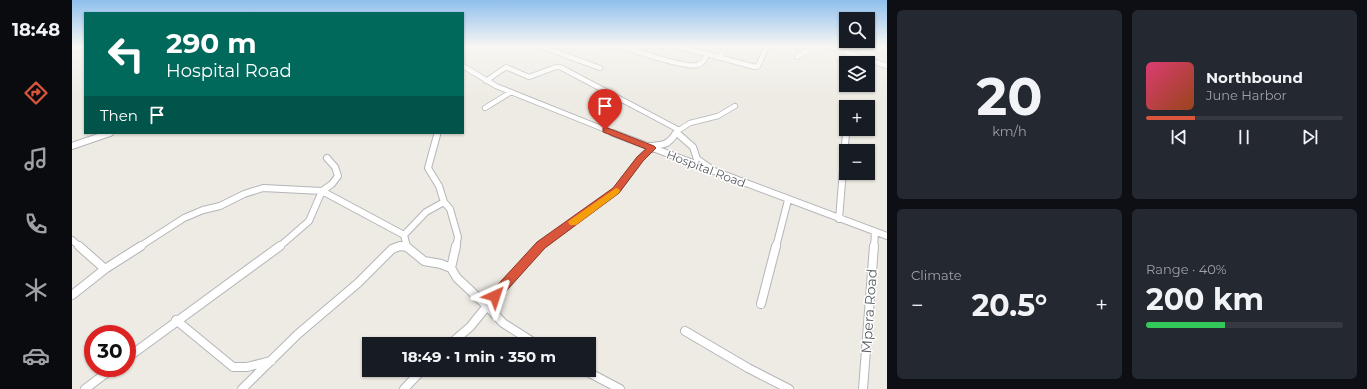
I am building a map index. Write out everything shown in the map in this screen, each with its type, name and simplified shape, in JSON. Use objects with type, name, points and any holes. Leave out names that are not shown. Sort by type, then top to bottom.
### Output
[{"type":"street","points":[[590,64],[600,68]]},
{"type":"street","points":[[682,64],[696,67],[700,64]]},
{"type":"street","points":[[748,64],[757,66],[758,64]]},
{"type":"street","name":"Hospital Road","points":[[464,67],[486,81],[644,146],[887,236]]},
{"type":"street","points":[[486,81],[506,67],[529,77],[556,67],[560,67],[586,79],[677,131],[693,147],[697,159],[717,173]]},
{"type":"street","points":[[485,108],[511,92]]},
{"type":"street","points":[[644,146],[663,145],[670,142],[674,139],[677,131],[690,123],[718,116],[735,106]]},
{"type":"street","points":[[72,146],[108,134]]},
{"type":"street","points":[[437,135],[428,168],[439,186],[444,202],[450,209],[458,237],[451,268],[456,278],[503,322],[526,337]]},
{"type":"street","points":[[839,219],[845,136]]},
{"type":"street","points":[[458,337],[470,327],[541,245],[616,191],[640,159],[651,148]]},
{"type":"street","points":[[136,351],[176,320],[284,243],[310,221],[322,191],[332,184],[338,176],[335,167],[327,158]]},
{"type":"street","points":[[72,295],[105,268],[184,218],[203,210],[220,206],[244,194],[263,188],[322,191],[404,235],[407,247]]},
{"type":"street","points":[[761,304],[788,200]]},
{"type":"street","points":[[404,235],[412,229],[423,214],[432,207],[444,202]]},
{"type":"street","name":"Mpera Road","points":[[863,389],[875,232]]},
{"type":"street","points":[[72,240],[105,268]]},
{"type":"street","points":[[242,389],[309,324],[358,283],[392,249],[400,246],[407,247],[424,261],[441,264],[451,268]]},
{"type":"street","points":[[176,320],[233,368],[247,367],[271,361]]},
{"type":"street","points":[[685,331],[748,368],[789,389]]},
{"type":"street","points":[[596,376],[620,389]]},
{"type":"street","points":[[85,389],[101,377]]},
{"type":"street","points":[[404,389],[415,377]]},
{"type":"slow traffic","points":[[573,222],[616,191]]},
{"type":"route","points":[[495,296],[541,245],[616,191],[640,159],[651,148],[605,130]]}]
